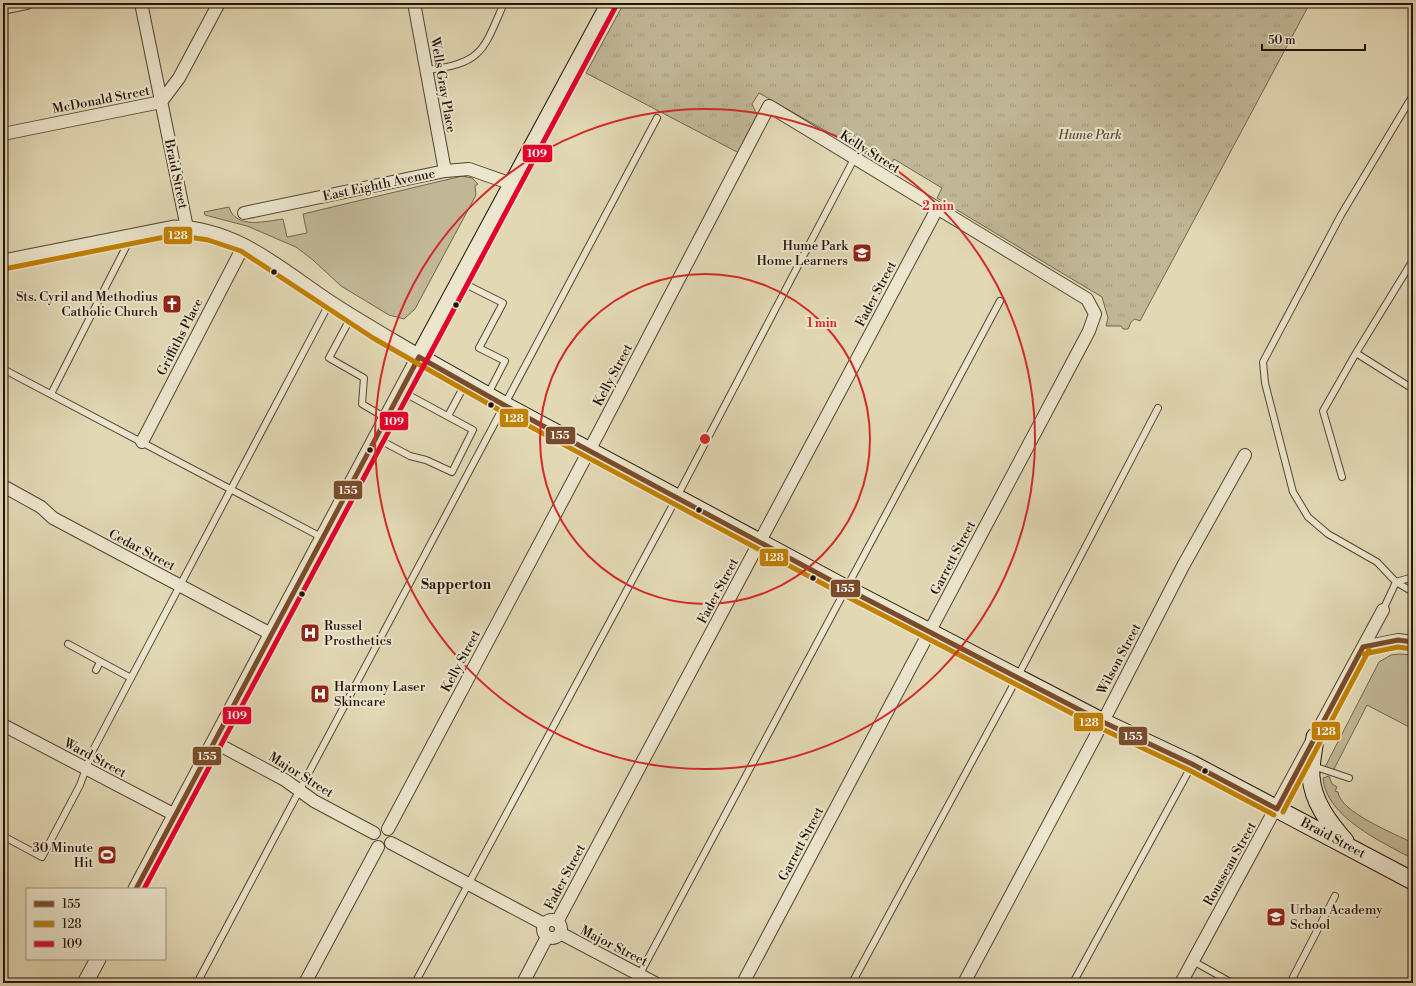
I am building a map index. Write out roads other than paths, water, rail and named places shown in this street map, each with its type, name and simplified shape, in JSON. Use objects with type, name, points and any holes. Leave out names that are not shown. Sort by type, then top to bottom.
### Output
[{"type":"main road","points":[[419,357],[610,3]]},
{"type":"main road","name":"Braid Street","points":[[419,357],[504,405],[676,498],[760,541],[845,588],[1103,722],[1192,764],[1413,881]]},
{"type":"main road","points":[[1315,737],[1312,766],[1313,787],[1322,810],[1328,820],[1352,849]]},
{"type":"street","name":"Braid Street","points":[[141,3],[187,228],[219,235],[244,245],[330,302],[419,357]]},
{"type":"street","name":"McDonald Street","points":[[3,134],[161,102],[180,78],[219,3]]},
{"type":"street","name":"Wells Gray Place","points":[[414,3],[445,171]]},
{"type":"street","points":[[3,8],[20,4]]},
{"type":"street","name":"Kelly Street","points":[[388,829],[589,451],[769,106],[937,209]]},
{"type":"street","name":"East Eighth Avenue","points":[[244,213],[445,171],[469,169],[512,184]]},
{"type":"street","name":"Fader Street","points":[[559,927],[760,541],[937,209]]},
{"type":"street","name":"Garrett Street","points":[[743,983],[1075,358],[1095,314],[1087,299],[937,209]]},
{"type":"street","points":[[3,262],[132,235],[174,228],[187,228]]},
{"type":"street","name":"Griffiths Place","points":[[142,442],[244,245]]},
{"type":"street","points":[[137,888],[419,357]]},
{"type":"street","name":"Wilson Street","points":[[964,983],[1103,722],[1183,566],[1245,455]]},
{"type":"street","name":"Cedar Street","points":[[3,486],[41,506],[53,518],[272,634]]},
{"type":"street","name":"Rousseau Street","points":[[1181,983],[1383,610]]},
{"type":"street","points":[[1363,647],[1398,640],[1413,642]]},
{"type":"street","name":"Ward Street","points":[[3,725],[175,816]]},
{"type":"street","name":"Major Street","points":[[214,742],[285,780],[314,801],[374,833]]},
{"type":"street","points":[[378,829],[388,829],[393,837],[391,842],[384,848],[378,847],[373,839],[374,833],[378,829]]},
{"type":"street","points":[[391,842],[544,924]]},
{"type":"street","points":[[305,983],[378,847]]},
{"type":"street","points":[[552,920],[559,927],[553,938],[547,937],[544,933],[544,924],[552,920]]},
{"type":"street","name":"Major Street","points":[[559,927],[637,979],[655,983]]},
{"type":"street","points":[[524,983],[547,937]]},
{"type":"street","points":[[85,983],[97,960]]},
{"type":"lane","points":[[427,70],[459,65],[471,59],[480,51],[489,37],[504,3]]},
{"type":"lane","points":[[1413,95],[1341,215],[1263,362],[1265,383],[1293,492],[1308,517],[1328,534],[1377,562],[1396,582],[1413,592]]},
{"type":"lane","points":[[197,983],[656,118]]},
{"type":"lane","points":[[414,983],[676,498],[854,158]]},
{"type":"lane","points":[[51,394],[132,235]]},
{"type":"lane","points":[[1342,477],[1322,411],[1413,260]]},
{"type":"lane","points":[[460,281],[502,303],[479,348],[505,361],[488,396]]},
{"type":"lane","points":[[637,979],[1000,301]]},
{"type":"lane","points":[[3,836],[42,857],[87,770],[92,752],[330,302]]},
{"type":"lane","points":[[352,316],[329,358],[364,378],[362,404],[386,418]]},
{"type":"lane","points":[[1356,353],[1413,389]]},
{"type":"lane","points":[[3,369],[323,538]]},
{"type":"lane","points":[[448,416],[466,383]]},
{"type":"lane","points":[[376,438],[410,456],[426,460],[452,472],[473,430],[400,391]]},
{"type":"lane","points":[[852,983],[1017,677],[1158,408]]},
{"type":"lane","points":[[1383,610],[1396,582],[1413,577]]},
{"type":"lane","points":[[68,644],[131,678]]},
{"type":"lane","points":[[96,670],[100,662]]},
{"type":"lane","points":[[1073,983],[1192,764]]},
{"type":"lane","points":[[1312,766],[1349,778]]},
{"type":"lane","points":[[1290,983],[1335,896]]},
{"type":"lane","points":[[1193,961],[1232,983]]},
{"type":"place","name":"Hume Park Home Learners","points":[[862,253]]},
{"type":"place","name":"Sts. Cyril and Methodius Catholic Church","points":[[172,304]]},
{"type":"place","name":"Russel Prosthetics","points":[[310,633]]},
{"type":"place","name":"Harmony Laser Skincare","points":[[320,694]]},
{"type":"place","name":"30 Minute Hit","points":[[107,855]]},
{"type":"place","name":"Urban Academy School","points":[[1276,917]]},
{"type":"district","name":"Sapperton","points":[[456,585]]},
{"type":"park label","name":"Hume Park","points":[[1090,135]]}]
